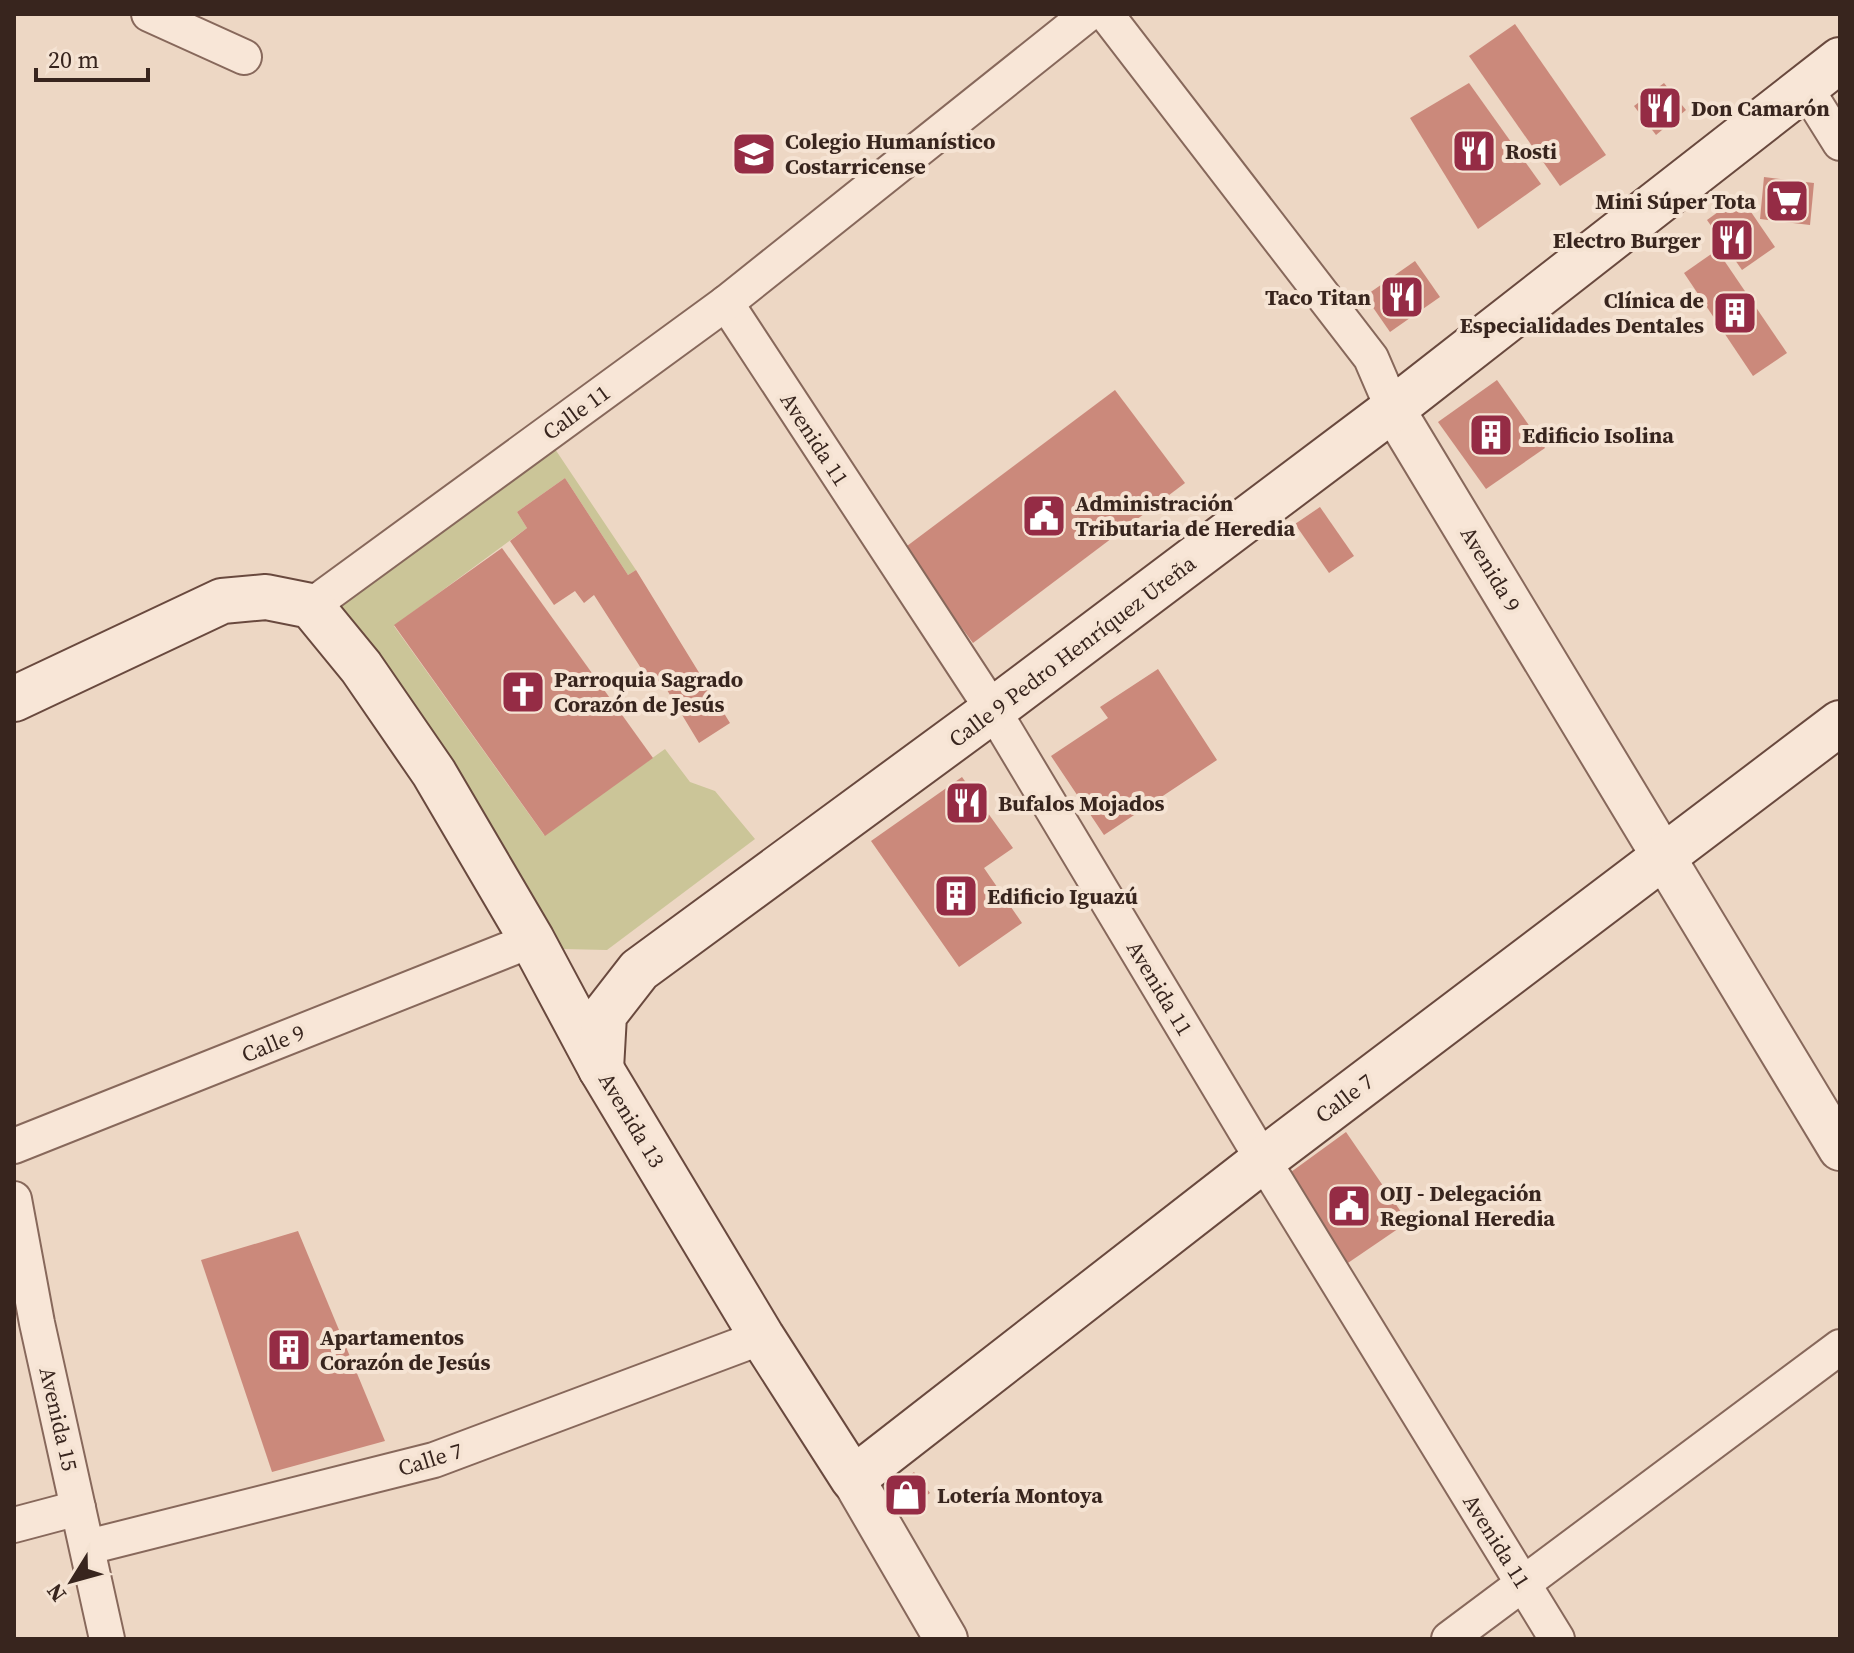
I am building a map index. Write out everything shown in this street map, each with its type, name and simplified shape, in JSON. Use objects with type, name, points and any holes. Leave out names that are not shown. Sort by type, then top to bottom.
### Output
[{"type":"main road","name":"Calle 9 Pedro Henríquez Ureña","points":[[601,1069],[604,1015],[639,970],[993,710],[1393,409],[1840,60]]},
{"type":"main road","points":[[14,699],[222,601],[266,597],[311,606]]},
{"type":"main road","name":"Avenida 13","points":[[311,606],[361,667],[434,773],[532,940],[601,1069],[762,1337],[853,1479]]},
{"type":"main road","name":"Calle 7","points":[[853,1479],[1263,1160],[1840,723]]},
{"type":"main road","name":"Calle 9 Pedro Henríquez Ureña","points":[[532,940],[565,972],[594,976],[639,970]]},
{"type":"street","points":[[149,14],[244,57]]},
{"type":"street","name":"Calle 11","points":[[311,606],[726,303],[1088,14]]},
{"type":"street","name":"Avenida 9","points":[[1106,14],[1371,358],[1393,409],[1840,1149]]},
{"type":"street","points":[[1805,87],[1840,143]]},
{"type":"street","name":"Avenida 11","points":[[726,303],[993,710],[1263,1160],[1557,1639]]},
{"type":"street","name":"Calle 9","points":[[14,1146],[532,940]]},
{"type":"street","name":"Avenida 15","points":[[14,1199],[37,1323],[107,1639]]},
{"type":"street","name":"Calle 7","points":[[88,1547],[434,1460],[762,1337]]},
{"type":"street","points":[[1449,1639],[1840,1347]]},
{"type":"street","name":"Avenida 13","points":[[853,1479],[946,1639]]},
{"type":"street","points":[[14,1525],[78,1508]]},
{"type":"shaded area","points":[[555,449],[636,570],[628,575],[565,478],[517,512],[527,528],[394,626],[544,835],[665,749],[690,782],[715,791],[755,839],[607,950],[563,949],[334,602]]},
{"type":"building","points":[[1515,24],[1606,155],[1560,186],[1469,56]]},
{"type":"building","name":"Rosti","points":[[1469,83],[1541,184],[1478,229],[1410,118]]},
{"type":"building","name":"Don Camarón","points":[[1664,83],[1686,110],[1656,135],[1634,106]]},
{"type":"building","name":"Mini Súper Tota","points":[[1764,177],[1814,183],[1810,225],[1760,219]]},
{"type":"building","points":[[1740,196],[1775,247],[1742,270],[1707,220]]},
{"type":"building","name":"Clínica de Especialidades Dentales","points":[[1717,250],[1787,353],[1753,376],[1684,273]]},
{"type":"building","name":"Taco Titan","points":[[1415,261],[1440,297],[1390,332],[1365,296]]},
{"type":"building","name":"Edificio Isolina","points":[[1497,380],[1545,448],[1486,489],[1438,422]]},
{"type":"building","name":"Administración Tributaria de Heredia","points":[[1115,390],[1185,483],[973,643],[903,549]]},
{"type":"building","points":[[565,478],[628,575],[636,570],[730,723],[699,743],[664,685],[655,690],[594,595],[584,603],[575,591],[554,605],[510,541],[527,528],[517,512]]},
{"type":"building","points":[[1320,507],[1354,556],[1329,573],[1295,524]]},
{"type":"building","name":"Parroquia Sagrado Corazón de Jesús","points":[[502,548],[653,758],[545,836],[394,625]]},
{"type":"building","points":[[1158,669],[1217,760],[1104,835],[1051,756],[1108,718],[1100,707]]},
{"type":"building","name":"Edificio Iguazú","points":[[962,777],[1013,848],[984,868],[1022,923],[959,967],[871,841]]},
{"type":"building","name":"OIJ - Delegación Regional Heredia","points":[[1346,1132],[1408,1222],[1342,1267],[1290,1190],[1291,1172]]},
{"type":"building","name":"Apartamentos Corazón de Jesús","points":[[298,1231],[385,1441],[272,1472],[201,1260]]},
{"type":"building","name":"Lotería Montoya","points":[[914,1472],[930,1493],[898,1517],[882,1496]]},
{"type":"place","name":"Don Camarón","points":[[1660,108]]},
{"type":"place","name":"Rosti","points":[[1474,151]]},
{"type":"place","name":"Colegio Humanístico Costarricense","points":[[754,154]]},
{"type":"place","name":"Mini Súper Tota","points":[[1787,201]]},
{"type":"place","name":"Electro Burger","points":[[1732,240]]},
{"type":"place","name":"Taco Titan","points":[[1402,297]]},
{"type":"place","name":"Clínica de Especialidades Dentales","points":[[1735,313]]},
{"type":"place","name":"Edificio Isolina","points":[[1491,435]]},
{"type":"place","name":"Administración Tributaria de Heredia","points":[[1044,516]]},
{"type":"place","name":"Parroquia Sagrado Corazón de Jesús","points":[[523,692]]},
{"type":"place","name":"Bufalos Mojados","points":[[967,803]]},
{"type":"place","name":"Edificio Iguazú","points":[[956,896]]},
{"type":"place","name":"OIJ - Delegación Regional Heredia","points":[[1349,1206]]},
{"type":"place","name":"Apartamentos Corazón de Jesús","points":[[289,1350]]},
{"type":"place","name":"Lotería Montoya","points":[[906,1495]]}]
